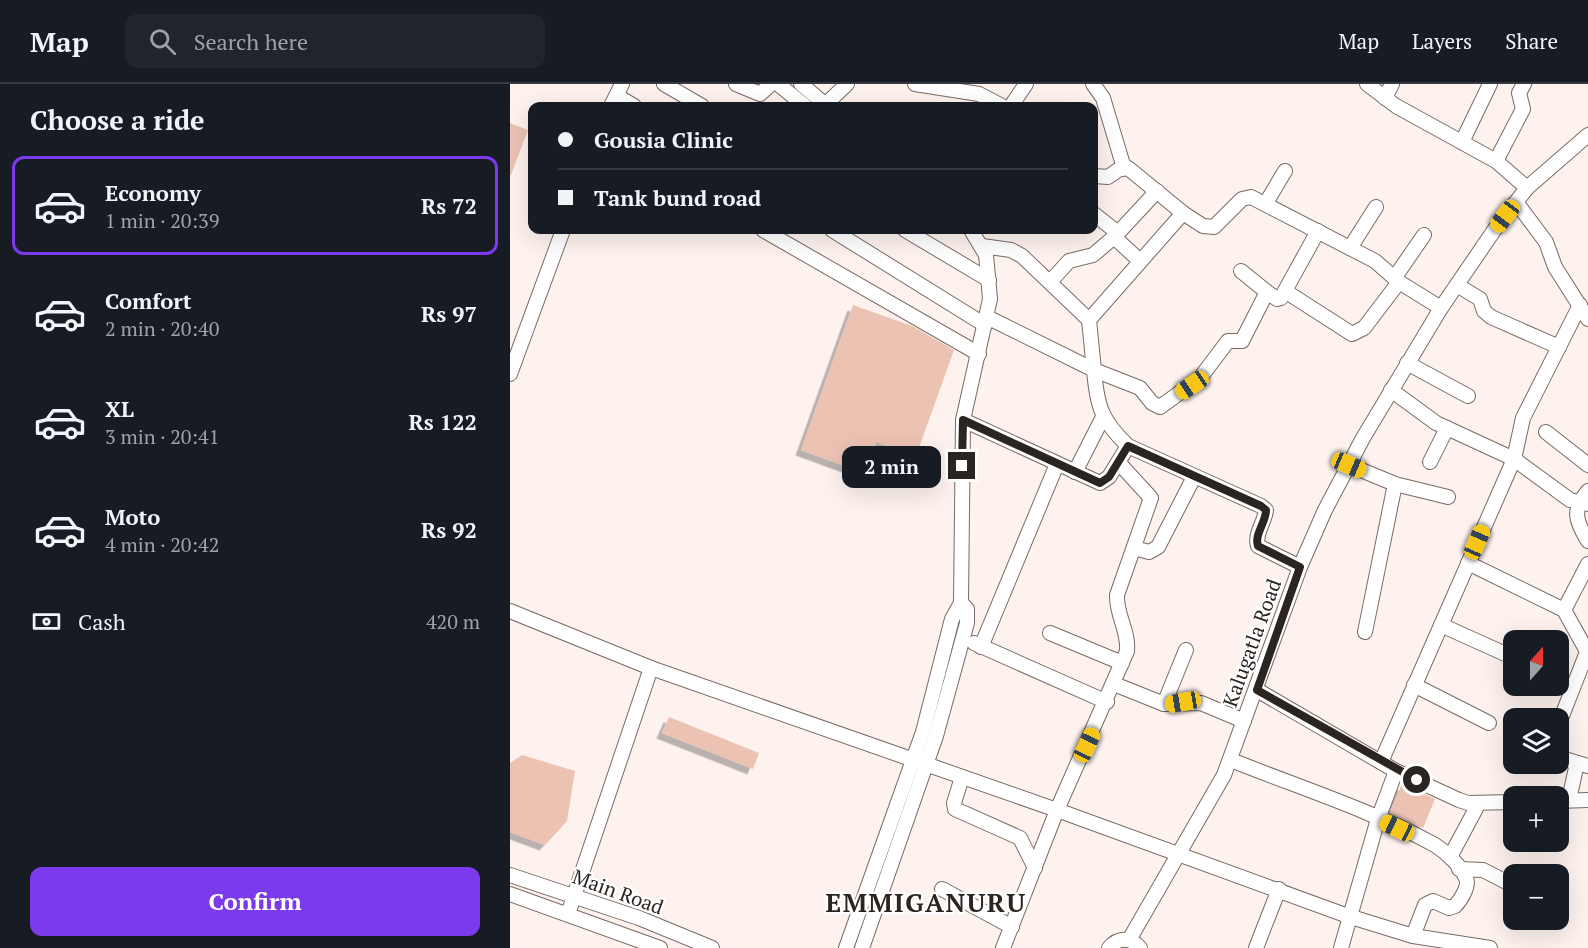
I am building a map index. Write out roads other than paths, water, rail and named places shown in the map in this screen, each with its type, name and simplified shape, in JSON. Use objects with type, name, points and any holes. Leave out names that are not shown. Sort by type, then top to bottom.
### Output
[{"type":"street","points":[[664,84],[695,102]]},
{"type":"street","points":[[736,84],[760,94],[771,84]]},
{"type":"street","points":[[778,84],[800,102]]},
{"type":"street","points":[[801,84],[821,102]]},
{"type":"street","points":[[830,102],[847,84]]},
{"type":"street","points":[[915,84],[979,94],[994,102]]},
{"type":"street","points":[[1014,102],[1026,84]]},
{"type":"street","points":[[1093,84],[1103,98],[1124,168]]},
{"type":"street","points":[[1367,84],[1385,98],[1496,161],[1527,188]]},
{"type":"street","points":[[1385,98],[1392,84]]},
{"type":"street","points":[[1462,142],[1490,84]]},
{"type":"street","points":[[1496,161],[1523,109],[1519,93],[1524,84]]},
{"type":"street","name":"Kalugatla Road","points":[[1109,948],[1118,940],[1135,944],[1178,855],[1231,760],[1300,567],[1349,465],[1390,390],[1457,285],[1516,202],[1527,188],[1588,135]]},
{"type":"street","points":[[1098,176],[1108,177],[1124,168],[1134,171],[1183,213],[1209,228],[1219,224],[1246,197],[1266,203],[1383,266],[1397,280],[1442,308]]},
{"type":"street","points":[[1266,203],[1285,171]]},
{"type":"street","points":[[1050,282],[1069,261],[1093,255],[1116,235],[1157,191]]},
{"type":"street","points":[[1516,202],[1546,242],[1556,267],[1588,319]]},
{"type":"street","points":[[1350,248],[1376,207]]},
{"type":"street","points":[[1089,320],[1183,213]]},
{"type":"street","points":[[1098,218],[1140,261]]},
{"type":"street","points":[[1241,271],[1277,299],[1285,291],[1318,231]]},
{"type":"street","points":[[510,374],[562,234]]},
{"type":"street","points":[[770,234],[978,354]]},
{"type":"street","points":[[784,242],[789,234]]},
{"type":"street","points":[[839,234],[986,321],[1094,370],[1140,388],[1152,404],[1160,407],[1200,378],[1228,341],[1242,341],[1267,292]]},
{"type":"street","points":[[912,234],[989,280]]},
{"type":"street","points":[[862,948],[920,763],[964,638],[968,616],[962,603],[963,420],[986,321],[989,280],[986,255],[974,234]]},
{"type":"street","points":[[1285,291],[1352,334],[1364,328],[1424,235]]},
{"type":"street","points":[[982,246],[1011,250],[1022,256],[1089,320],[1097,399],[1103,417],[1128,446],[1266,510],[1257,537],[1258,546],[1300,567]]},
{"type":"street","points":[[1457,285],[1480,298],[1484,311],[1491,317],[1559,347]]},
{"type":"street","points":[[1381,762],[1514,459],[1523,418],[1580,305]]},
{"type":"street","points":[[1407,363],[1468,396]]},
{"type":"street","points":[[1390,390],[1447,428],[1514,459],[1564,496],[1583,503]]},
{"type":"street","points":[[1075,472],[1103,417]]},
{"type":"street","points":[[963,420],[1100,483],[1106,481],[1128,446]]},
{"type":"street","points":[[1430,462],[1447,428]]},
{"type":"street","points":[[1546,432],[1588,465]]},
{"type":"street","points":[[1003,948],[1057,810],[1107,702],[1127,643],[1117,596],[1151,498],[1119,463]]},
{"type":"street","points":[[981,647],[1057,464]]},
{"type":"street","points":[[1349,465],[1395,484],[1448,497]]},
{"type":"street","points":[[1134,548],[1149,552],[1158,547],[1194,477]]},
{"type":"street","points":[[1365,632],[1395,484]]},
{"type":"street","points":[[1588,491],[1576,520],[1588,540]]},
{"type":"street","points":[[1468,563],[1564,610],[1587,653],[1565,708]]},
{"type":"street","points":[[1564,610],[1588,564]]},
{"type":"street","points":[[846,948],[920,763],[952,619],[962,603]]},
{"type":"street","points":[[510,610],[651,668],[1057,810],[1348,916],[1413,936],[1491,948]]},
{"type":"street","points":[[1441,625],[1503,653]]},
{"type":"street","points":[[1050,633],[1122,663]]},
{"type":"street","points":[[964,638],[1107,702]]},
{"type":"street","points":[[1164,704],[1186,650]]},
{"type":"street","points":[[568,914],[651,668]]},
{"type":"street","points":[[1114,684],[1164,704],[1201,703],[1244,721]]},
{"type":"street","points":[[1414,685],[1489,723]]},
{"type":"street","points":[[1257,690],[1396,771],[1459,800],[1479,803],[1503,802]]},
{"type":"street","points":[[1231,760],[1378,819],[1435,845],[1455,863],[1468,882],[1458,904],[1449,908],[1428,902],[1413,936]]},
{"type":"street","points":[[1569,792],[1583,765]]},
{"type":"street","points":[[1341,948],[1348,916],[1378,819],[1396,771]]},
{"type":"street","points":[[962,777],[954,802],[956,809],[1020,838],[1035,868]]},
{"type":"street","points":[[1569,801],[1588,800]]},
{"type":"street","points":[[1455,863],[1479,803]]},
{"type":"street","points":[[1455,863],[1483,870],[1503,880]]},
{"type":"street","name":"Main Road","points":[[510,875],[712,948]]},
{"type":"street","points":[[942,889],[1012,927]]},
{"type":"street","points":[[1256,948],[1279,889]]},
{"type":"street","name":"Main Road","points":[[510,894],[660,948]]},
{"type":"district","name":"EMMIGANURU","points":[[926,903]]}]
